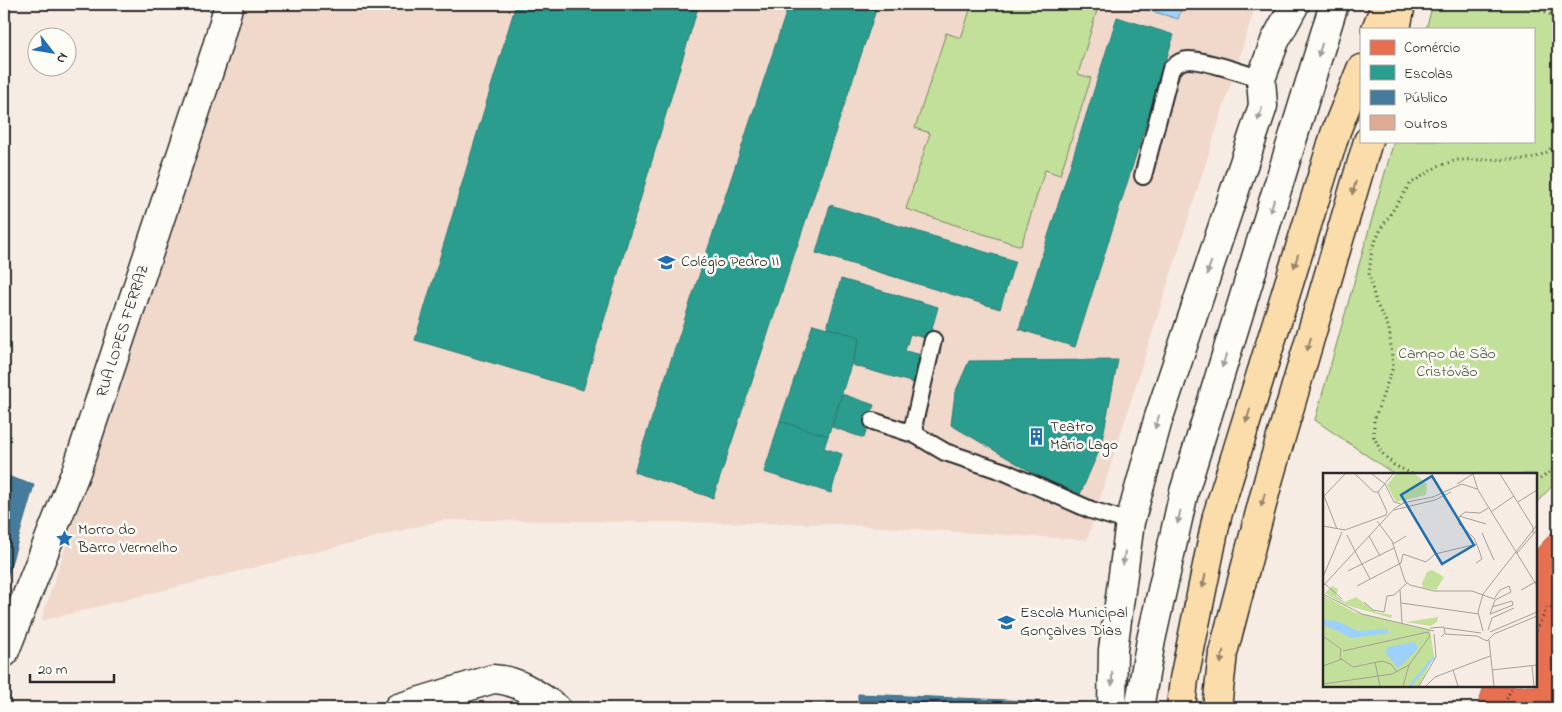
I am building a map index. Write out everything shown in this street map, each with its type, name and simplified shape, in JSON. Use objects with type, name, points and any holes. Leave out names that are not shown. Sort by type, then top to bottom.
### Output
[{"type":"main road","points":[[1376,28],[1386,4]]},
{"type":"main road","points":[[1396,28],[1401,4]]},
{"type":"main road","points":[[1182,708],[1184,678],[1217,516],[1336,131],[1360,71]]},
{"type":"main road","points":[[1217,708],[1223,653],[1266,487],[1368,142]]},
{"type":"street","name":"RUA LOPES FERRAZ","points":[[4,653],[77,469],[216,50],[229,4]]},
{"type":"street","points":[[1112,708],[1113,650],[1130,522],[1158,420],[1263,106],[1261,79],[1275,41],[1295,4]]},
{"type":"street","points":[[1139,708],[1151,640],[1184,492],[1334,4]]},
{"type":"street","points":[[398,708],[493,679],[508,680],[529,690],[556,708]]},
{"type":"lane","points":[[1143,176],[1172,69],[1178,62],[1188,60],[1261,79]]},
{"type":"lane","points":[[916,435],[914,423],[933,340]]},
{"type":"lane","points":[[872,421],[916,435],[945,452],[1005,472],[1091,510],[1130,522]]},
{"type":"path","points":[[1516,4],[1548,13],[1558,20]]},
{"type":"path","points":[[1410,473],[1394,465],[1381,452],[1374,436],[1374,420],[1394,367],[1389,328],[1376,303],[1369,275],[1372,248],[1382,226],[1410,184],[1438,166],[1457,160],[1532,159],[1547,152],[1558,141]]},
{"type":"path","points":[[1537,481],[1558,466]]},
{"type":"path","points":[[1537,629],[1548,606],[1558,611]]},
{"type":"path","points":[[1504,708],[1512,687]]},
{"type":"shaded area","name":"Colégio Pedro II","points":[[244,4],[1256,4],[1087,540],[833,524],[443,520],[41,621]]},
{"type":"green space","points":[[972,4],[1099,4],[1078,74],[1091,78],[1060,175],[1045,170],[1021,246],[906,209],[930,133],[915,128],[946,33],[961,38]]},
{"type":"green space","name":"Campo de São Cristóvão","points":[[1433,4],[1558,4],[1558,482],[1537,502],[1537,473],[1393,473],[1315,420],[1394,142],[1534,142],[1534,28],[1426,28]]},
{"type":"water","points":[[1128,4],[1183,4],[1178,19]]},
{"type":"building: Comércio","points":[[1558,526],[1558,708],[1477,708],[1484,687],[1537,687],[1537,549]]},
{"type":"building: Escolas","points":[[516,4],[699,4],[583,390],[415,340]]},
{"type":"building: Escolas","points":[[789,4],[878,4],[713,498],[634,472]]},
{"type":"building: Escolas","points":[[1117,17],[1174,35],[1075,347],[1019,329]]},
{"type":"building: Escolas","points":[[830,205],[1015,261],[1000,309],[816,253]]},
{"type":"building: Escolas","points":[[841,279],[938,307],[929,339],[910,334],[905,351],[922,355],[914,383],[852,365],[860,337],[827,328]]},
{"type":"building: Escolas","points":[[813,324],[860,337],[828,436],[780,421]]},
{"type":"building: Escolas","name":"Teatro Mário Lago","points":[[1118,360],[1101,446],[1078,499],[951,425],[955,393],[969,361]]},
{"type":"building: Escolas","points":[[842,394],[874,405],[864,438],[832,427]]},
{"type":"building: Escolas","points":[[780,421],[828,436],[824,448],[842,454],[831,493],[764,472]]},
{"type":"building: Público","points":[[4,475],[34,485],[4,588]]},
{"type":"building: Público","points":[[858,694],[1080,703],[1079,708],[858,708]]},
{"type":"building: Outros","points":[[845,703],[845,708],[701,708],[702,705]]},
{"type":"place","name":"Colégio Pedro II","points":[[667,262]]},
{"type":"place","name":"Teatro Mário Lago","points":[[1036,436]]},
{"type":"place","name":"Morro do Barro Vermelho","points":[[64,539]]},
{"type":"place","name":"Escola Municipal Gonçalves Dias","points":[[1006,622]]}]
